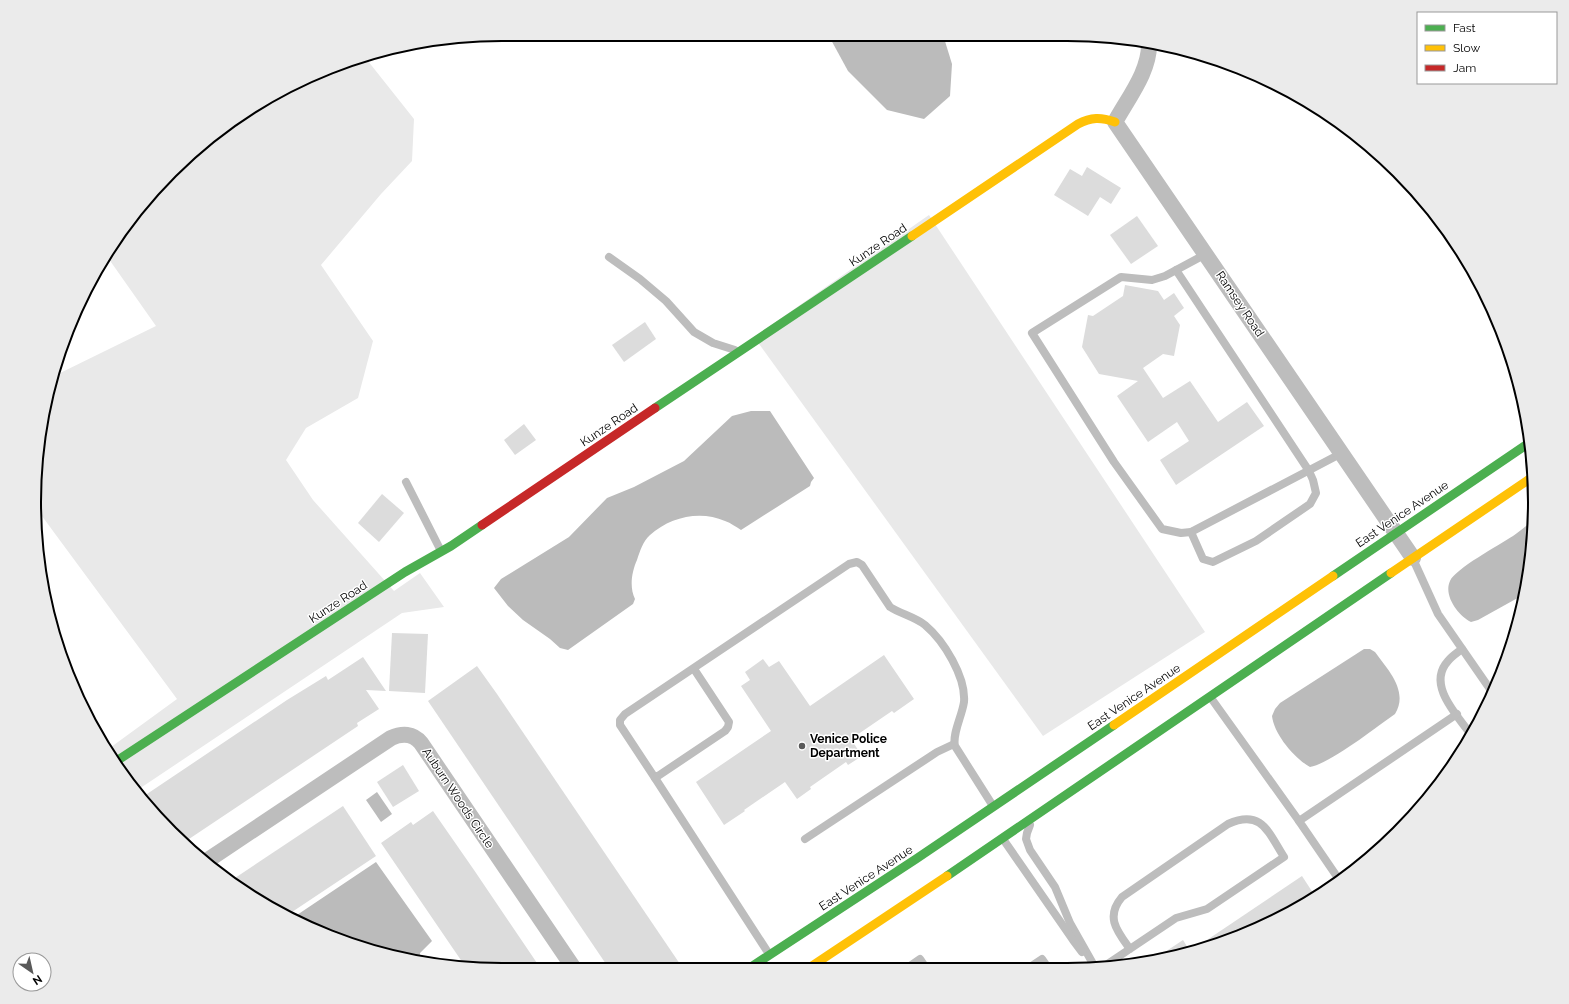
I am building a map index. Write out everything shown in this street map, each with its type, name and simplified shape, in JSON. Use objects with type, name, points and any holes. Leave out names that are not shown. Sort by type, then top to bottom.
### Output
[{"type":"main road","name":"Kunze Road","points":[[120,759],[406,572],[441,552],[947,213],[1072,127],[1083,120],[1096,117],[1101,117],[1115,122]]},
{"type":"main road","name":"East Venice Avenue","points":[[757,963],[993,807],[1524,445]]},
{"type":"main road","points":[[816,963],[1003,838],[1527,481]]},
{"type":"main road","points":[[1166,702],[1196,669]]},
{"type":"main road","points":[[1003,838],[1010,823]]},
{"type":"street","points":[[1115,122],[1140,78],[1147,61],[1148,48]]},
{"type":"street","name":"Ramsey Road","points":[[1115,122],[1413,558]]},
{"type":"street","name":"Auburn Woods Circle","points":[[210,859],[391,738],[400,734],[408,735],[416,738],[421,743],[570,963]]},
{"type":"lane","points":[[1206,254],[1165,276],[1152,280],[1121,277],[1032,333],[1114,462],[1162,529],[1181,533],[1191,532],[1342,453]]},
{"type":"lane","points":[[609,257],[640,279],[666,301],[694,332],[713,342],[739,351]]},
{"type":"lane","points":[[1176,270],[1309,470],[1316,493],[1310,504],[1256,541],[1213,562],[1203,559],[1191,532]]},
{"type":"lane","points":[[406,482],[441,552]]},
{"type":"lane","points":[[1413,558],[1438,614],[1489,687]]},
{"type":"lane","points":[[770,955],[620,726],[620,720],[625,714],[849,564],[857,562],[862,565],[890,607],[896,611],[909,615],[925,625],[955,664],[964,695],[962,713],[954,744],[993,807]]},
{"type":"lane","points":[[1462,649],[1447,661],[1440,676],[1440,685],[1443,694],[1467,729]]},
{"type":"lane","points":[[655,778],[725,731],[728,727],[729,722],[694,669]]},
{"type":"lane","points":[[1210,696],[1336,876]]},
{"type":"lane","points":[[1299,821],[1457,714]]},
{"type":"lane","points":[[805,839],[937,752],[954,744]]},
{"type":"lane","points":[[1050,806],[1029,826],[1026,840],[1055,887],[1070,923],[1092,962]]},
{"type":"lane","points":[[1113,960],[1130,949],[1176,918],[1207,909],[1284,857],[1264,826],[1259,822],[1246,819],[1228,824],[1122,897],[1114,909],[1114,923],[1116,929],[1130,949]]},
{"type":"lane","points":[[1003,838],[1073,940],[1091,962]]},
{"type":"lane","points":[[1036,963],[1042,959],[1045,963]]},
{"type":"shaded area","points":[[832,41],[945,41],[952,64],[950,96],[924,119],[887,110],[848,71]]},
{"type":"shaded area","points":[[368,61],[414,119],[412,161],[381,194],[321,265],[373,341],[358,398],[306,428],[286,460],[313,500],[394,591],[420,573],[444,607],[402,613],[140,788],[112,746],[177,699],[41,515],[42,472],[50,412],[60,373],[156,326],[110,260],[136,221],[176,176],[221,136],[271,103],[298,89],[326,76]]},
{"type":"shaded area","points":[[929,215],[1205,632],[1043,736],[754,337]]},
{"type":"shaded area","points":[[751,411],[770,411],[814,478],[810,486],[741,530],[729,523],[706,516],[686,517],[658,529],[645,540],[635,564],[632,579],[632,589],[635,599],[633,604],[568,650],[560,648],[523,620],[508,606],[494,588],[501,579],[569,537],[607,498],[634,487],[684,461],[732,416]]},
{"type":"shaded area","points":[[1527,525],[1524,562],[1518,598],[1478,620],[1471,622],[1466,619],[1453,605],[1450,599],[1448,587],[1450,581],[1468,564]]},
{"type":"shaded area","points":[[1364,649],[1370,649],[1375,652],[1391,673],[1395,681],[1400,697],[1399,705],[1395,714],[1341,752],[1319,764],[1310,767],[1291,752],[1281,738],[1272,716],[1275,709],[1280,703]]},
{"type":"shaded area","points":[[377,792],[392,814],[381,822],[366,800]]},
{"type":"shaded area","points":[[376,862],[432,941],[420,953],[420,955],[412,954],[354,939],[297,915]]},
{"type":"building","points":[[1087,167],[1121,188],[1111,204],[1100,197],[1088,216],[1054,195],[1070,169],[1082,176]]},
{"type":"building","points":[[1137,216],[1158,246],[1131,264],[1110,235]]},
{"type":"building","points":[[1125,285],[1158,291],[1164,300],[1174,293],[1184,308],[1174,316],[1180,325],[1174,356],[1163,354],[1143,368],[1163,398],[1190,381],[1218,422],[1247,402],[1264,426],[1176,485],[1160,460],[1189,441],[1177,422],[1148,442],[1117,396],[1138,381],[1099,374],[1082,347],[1088,315],[1093,316],[1123,296]]},
{"type":"building","points":[[645,322],[656,339],[624,362],[612,345]]},
{"type":"building","points":[[524,424],[536,440],[515,455],[504,440]]},
{"type":"building","points":[[382,494],[404,513],[379,542],[358,523]]},
{"type":"building","points":[[392,633],[428,634],[425,693],[389,691]]},
{"type":"building","name":"Venice Police Department","points":[[884,655],[914,699],[894,713],[892,711],[851,739],[862,756],[848,765],[846,762],[810,787],[811,789],[797,799],[785,782],[724,825],[696,782],[771,731],[741,686],[750,680],[745,672],[763,659],[769,667],[779,661],[810,706]]},
{"type":"building","points":[[363,657],[386,691],[366,690],[379,709],[357,723],[358,726],[188,840],[146,795],[287,700],[326,676],[328,680]]},
{"type":"building","points":[[477,666],[679,963],[605,963],[428,701]]},
{"type":"building","points":[[403,765],[419,791],[393,807],[377,782]]},
{"type":"building","points":[[343,806],[376,856],[292,912],[271,901],[235,878]]},
{"type":"building","points":[[433,811],[537,963],[462,961],[381,843],[411,822],[413,825]]},
{"type":"building","points":[[1302,876],[1312,892],[1298,901],[1243,928],[1204,942]]},
{"type":"building","points":[[1183,940],[1187,947],[1186,947],[1165,952]]},
{"type":"traffic: fast","points":[[655,408],[912,236]]},
{"type":"traffic: fast","points":[[1333,576],[1524,446]]},
{"type":"traffic: fast","points":[[120,759],[405,572],[451,546],[482,525]]},
{"type":"traffic: fast","points":[[947,876],[1391,573]]},
{"type":"traffic: fast","points":[[757,963],[916,859],[1114,725]]},
{"type":"traffic: slow","points":[[912,236],[1078,124],[1096,118],[1115,122]]},
{"type":"traffic: slow","points":[[1391,573],[1527,481]]},
{"type":"traffic: slow","points":[[1114,725],[1333,576]]},
{"type":"traffic: slow","points":[[816,963],[947,876]]},
{"type":"traffic: jam","points":[[482,525],[655,408]]},
{"type":"place","name":"Venice Police Department","points":[[802,746]]}]
